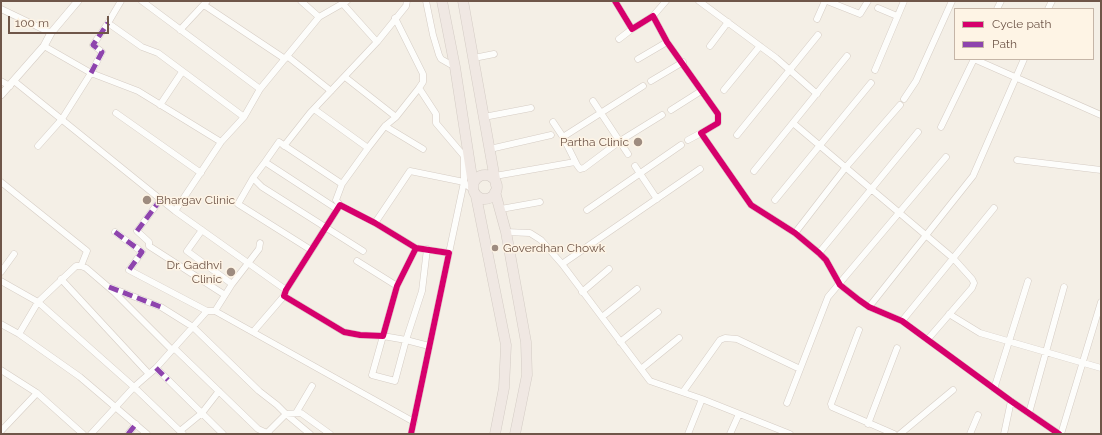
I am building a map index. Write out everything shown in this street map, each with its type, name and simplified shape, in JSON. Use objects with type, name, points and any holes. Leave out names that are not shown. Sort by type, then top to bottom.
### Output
[{"type":"highway","points":[[442,1],[455,67],[469,184],[474,190],[476,196],[506,345],[504,388],[495,434]]},
{"type":"highway","points":[[463,1],[495,184],[506,232],[526,342],[527,375],[515,434]]},
{"type":"highway","points":[[469,184],[478,178],[485,176],[492,178],[495,184]]},
{"type":"highway","points":[[476,196],[487,199],[495,184]]},
{"type":"street","points":[[1,95],[44,46],[51,33],[78,1]]},
{"type":"street","points":[[38,146],[62,119],[91,73],[102,52],[93,45],[121,1]]},
{"type":"street","points":[[142,1],[260,89]]},
{"type":"street","points":[[301,1],[319,17]]},
{"type":"street","points":[[284,146],[314,109],[377,42],[406,6],[407,1]]},
{"type":"street","points":[[426,1],[439,55],[441,59],[455,67]]},
{"type":"street","points":[[615,1],[632,30]]},
{"type":"street","points":[[619,39],[653,16],[666,1]]},
{"type":"street","points":[[699,1],[760,46],[817,94]]},
{"type":"street","points":[[817,19],[826,1],[860,14],[868,1]]},
{"type":"street","points":[[875,70],[904,1]]},
{"type":"street","points":[[795,233],[846,167],[902,102],[916,81],[952,1]]},
{"type":"street","points":[[175,211],[221,142],[244,117],[260,89],[319,17],[345,2],[377,42]]},
{"type":"street","points":[[180,30],[206,3],[331,91]]},
{"type":"street","points":[[878,8],[897,16]]},
{"type":"street","points":[[1,9],[51,33]]},
{"type":"street","points":[[653,16],[667,42],[683,62],[701,91],[718,114],[718,123],[688,140]]},
{"type":"street","points":[[339,207],[336,200],[342,184],[385,126],[396,117],[423,82],[423,74],[395,18]]},
{"type":"street","points":[[710,46],[728,22]]},
{"type":"street","points":[[108,23],[142,47],[158,53],[244,117]]},
{"type":"street","points":[[737,136],[818,35]]},
{"type":"street","points":[[638,59],[667,42]]},
{"type":"street","points":[[44,46],[91,73],[138,91],[221,142]]},
{"type":"street","points":[[724,90],[760,46]]},
{"type":"street","points":[[474,58],[494,54]]},
{"type":"street","points":[[754,171],[847,56]]},
{"type":"street","points":[[941,127],[974,60]]},
{"type":"street","points":[[976,60],[1101,115]]},
{"type":"street","points":[[870,307],[973,176],[1024,60]]},
{"type":"street","points":[[651,81],[683,62]]},
{"type":"street","points":[[160,105],[182,72]]},
{"type":"street","points":[[345,77],[396,117]]},
{"type":"street","points":[[1,81],[12,83],[62,119],[175,211],[286,290]]},
{"type":"street","points":[[775,200],[871,83]]},
{"type":"street","points":[[563,137],[643,86]]},
{"type":"street","points":[[411,434],[449,253],[469,184],[464,156],[436,123],[436,114],[419,88]]},
{"type":"street","points":[[671,110],[701,91]]},
{"type":"street","points":[[593,101],[628,154]]},
{"type":"street","points":[[484,117],[531,108]]},
{"type":"street","points":[[314,109],[368,148]]},
{"type":"street","points":[[116,113],[201,173]]},
{"type":"street","points":[[553,122],[580,169],[584,168],[620,141],[662,116]]},
{"type":"street","points":[[793,123],[954,259],[963,267],[974,283],[972,288],[928,339]]},
{"type":"street","points":[[385,126],[423,149]]},
{"type":"street","points":[[819,253],[918,132]]},
{"type":"street","points":[[701,133],[751,205],[795,233],[819,253],[826,260],[840,285],[870,307],[902,321],[1010,401],[1060,434],[1083,364],[1101,302]]},
{"type":"street","points":[[490,149],[551,135]]},
{"type":"street","points":[[311,250],[238,204],[253,178],[279,142],[342,184]]},
{"type":"street","points":[[586,210],[681,145]]},
{"type":"street","points":[[787,402],[828,297],[840,285],[946,157]]},
{"type":"street","points":[[1017,160],[1101,170]]},
{"type":"street","points":[[265,162],[339,207],[375,223],[416,248],[449,253]]},
{"type":"street","points":[[495,184],[575,162]]},
{"type":"street","points":[[636,166],[657,199]]},
{"type":"street","points":[[562,264],[700,169]]},
{"type":"street","points":[[375,223],[410,171],[469,184]]},
{"type":"street","points":[[253,178],[262,187],[363,251]]},
{"type":"street","points":[[1,182],[87,251],[81,266]]},
{"type":"street","points":[[161,199],[137,231],[150,242],[149,246],[225,296]]},
{"type":"street","points":[[501,209],[540,202]]},
{"type":"street","points":[[253,332],[284,296],[286,290],[339,207]]},
{"type":"street","points":[[902,321],[994,208]]},
{"type":"street","points":[[202,230],[187,250],[232,284]]},
{"type":"street","points":[[115,232],[142,252],[129,270],[207,311],[215,311],[414,422]]},
{"type":"street","points":[[506,232],[530,233],[536,235],[562,264],[650,380],[790,434]]},
{"type":"street","points":[[215,311],[232,284],[259,249],[260,243]]},
{"type":"street","points":[[416,248],[397,286],[372,376],[395,382],[406,340],[422,291],[427,249]]},
{"type":"street","points":[[1,272],[14,254]]},
{"type":"street","points":[[357,261],[397,286]]},
{"type":"street","points":[[19,334],[38,302],[76,266],[81,266],[109,287],[258,430],[268,434],[286,414],[301,413],[330,434]]},
{"type":"street","points":[[582,292],[609,269]]},
{"type":"street","points":[[61,279],[149,374]]},
{"type":"street","points":[[994,389],[1010,343],[1028,281]]},
{"type":"street","points":[[1,282],[38,302],[134,387],[181,432],[202,413],[219,391]]},
{"type":"street","points":[[109,287],[161,307],[193,327],[259,391],[310,434]]},
{"type":"street","points":[[1029,413],[1064,287]]},
{"type":"street","points":[[602,317],[637,289]]},
{"type":"street","points":[[284,296],[344,332],[360,335],[383,336],[429,346]]},
{"type":"street","points":[[91,434],[134,387],[156,368],[207,311]]},
{"type":"street","points":[[620,342],[658,312]]},
{"type":"street","points":[[950,314],[980,333],[1010,343],[1101,368]]},
{"type":"street","points":[[1,324],[19,334],[80,377],[147,434]]},
{"type":"street","points":[[859,330],[831,404],[835,410],[894,434]]},
{"type":"street","points":[[641,369],[679,338]]},
{"type":"street","points":[[684,392],[720,340],[725,338],[737,339],[800,369]]},
{"type":"street","points":[[868,424],[897,348]]},
{"type":"street","points":[[156,368],[223,434]]},
{"type":"street","points":[[1,370],[37,393],[83,434]]},
{"type":"street","points":[[296,413],[312,386]]},
{"type":"street","points":[[900,434],[953,390]]},
{"type":"street","points":[[1,431],[37,393]]},
{"type":"street","points":[[688,434],[702,399]]},
{"type":"street","points":[[1004,434],[1010,401]]},
{"type":"street","points":[[730,434],[739,414]]},
{"type":"street","points":[[970,434],[978,415]]},
{"type":"street","points":[[128,434],[136,424]]},
{"type":"street","points":[[1044,434],[1047,426]]},
{"type":"street","points":[[770,434],[773,427]]},
{"type":"marked path","points":[[91,73],[102,52],[93,45],[108,23]]},
{"type":"marked path","points":[[137,231],[161,199]]},
{"type":"marked path","points":[[115,232],[142,252],[129,270]]},
{"type":"marked path","points":[[109,287],[161,307]]},
{"type":"marked path","points":[[156,368],[168,380]]},
{"type":"marked path","points":[[128,434],[136,424]]},
{"type":"cycle path","points":[[615,1],[632,29],[653,16],[667,42],[718,114],[718,123],[701,133],[751,205],[795,233],[819,253],[826,260],[840,285],[859,300],[869,307],[902,321],[1011,401],[1059,434]]},
{"type":"cycle path","points":[[411,434],[449,253],[416,248],[375,223],[340,205],[286,290],[284,296],[344,332],[360,335],[383,336],[397,286],[416,248]]},
{"type":"place","name":"Partha Clinic","points":[[638,142]]},
{"type":"place","name":"Bhargav Clinic","points":[[147,200]]},
{"type":"place","name":"Goverdhan Chowk","points":[[495,248]]},
{"type":"place","name":"Dr. Gadhvi Clinic","points":[[231,272]]}]
